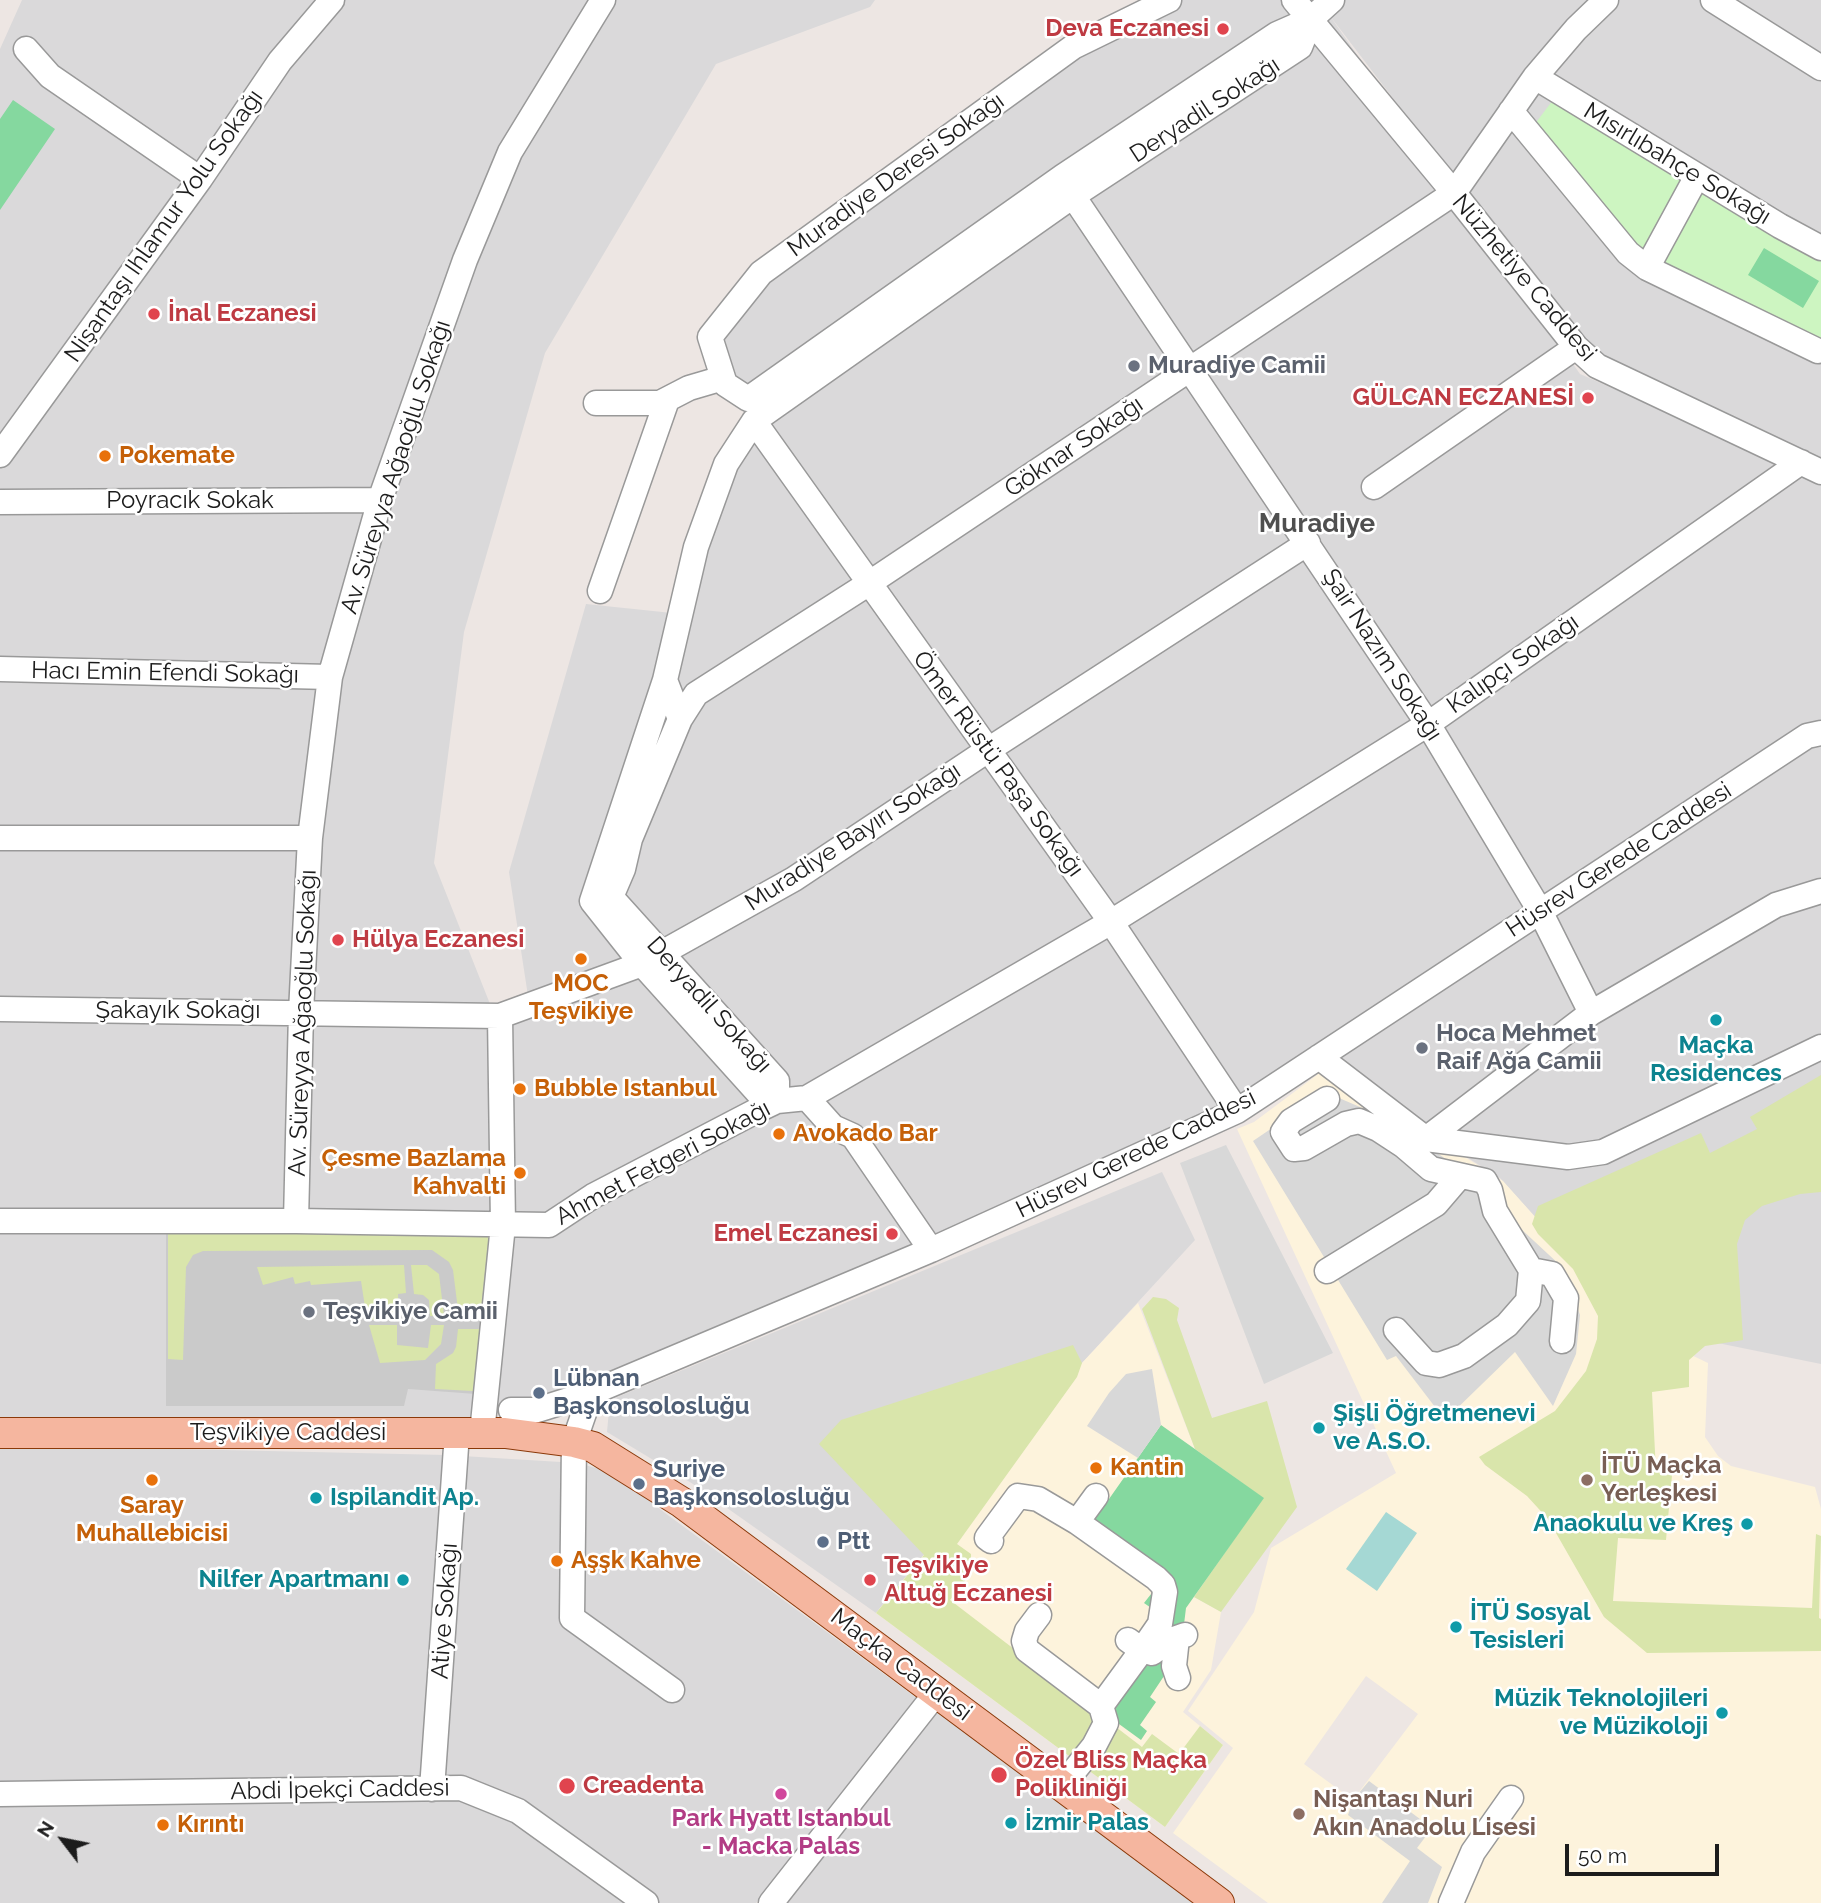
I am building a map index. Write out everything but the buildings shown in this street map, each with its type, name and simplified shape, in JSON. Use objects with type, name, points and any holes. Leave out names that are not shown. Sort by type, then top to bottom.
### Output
[{"type":"main road","name":"Teşvikiye Caddesi","points":[[0,1433],[505,1433],[574,1442]]},
{"type":"main road","name":"Maçka Caddesi","points":[[574,1442],[593,1447],[681,1502],[1219,1903]]},
{"type":"street","name":"Nişantaşı Ihlamur Yolu Sokağı","points":[[0,455],[200,179],[280,61],[332,0]]},
{"type":"street","name":"Av. Süreyya Ağaoğlu Sokağı","points":[[296,1221],[301,1012],[310,838],[330,677],[380,500],[465,260],[510,152],[603,0]]},
{"type":"street","name":"Muradiye Deresi Sokağı","points":[[723,378],[710,337],[761,273],[1073,47],[1170,0]]},
{"type":"street","name":"Nüzhetiye Caddesi","points":[[1294,0],[1454,193],[1576,347],[1597,366],[1811,467]]},
{"type":"street","points":[[1311,19],[1332,0]]},
{"type":"street","points":[[1454,193],[1535,77],[1576,29],[1606,0]]},
{"type":"street","points":[[1713,0],[1821,68]]},
{"type":"street","name":"Deryadil Sokağı","points":[[751,410],[1300,47],[1311,19]]},
{"type":"street","name":"Deryadil Sokağı","points":[[614,865],[665,680],[696,547],[726,464],[751,410],[1062,177],[1277,34],[1311,19]]},
{"type":"street","points":[[26,49],[50,76],[200,179]]},
{"type":"street","name":"Mısırlıbahçe Sokağı","points":[[1535,77],[1780,226],[1821,248]]},
{"type":"street","points":[[1511,111],[1628,253],[1647,268],[1818,351]]},
{"type":"street","points":[[1647,268],[1697,176]]},
{"type":"street","name":"Göknar Sokağı","points":[[680,719],[696,694],[869,584],[1454,193]]},
{"type":"street","name":"Şair Nazım Sokağı","points":[[1073,196],[1428,724],[1540,911],[1591,1013]]},
{"type":"street","points":[[1374,487],[1576,347]]},
{"type":"street","points":[[596,403],[660,403],[689,388],[723,378],[725,384],[751,410]]},
{"type":"street","points":[[600,591],[667,400]]},
{"type":"street","name":"Ömer Rüstü Paşa Sokağı","points":[[751,410],[869,584],[1111,922],[1237,1111]]},
{"type":"street","name":"Kalıpçı Sokağı","points":[[1111,922],[1428,724],[1811,467]]},
{"type":"street","name":"Poyracık Sokak","points":[[0,502],[380,500]]},
{"type":"street","name":"Muradiye Bayırı Sokağı","points":[[652,959],[794,879],[1308,543]]},
{"type":"street","name":"Hacı Emin Efendi Sokağı","points":[[0,669],[330,677]]},
{"type":"street","points":[[665,680],[680,719]]},
{"type":"street","name":"Deryadil Sokağı","points":[[680,719],[630,839],[592,901],[652,959],[760,1095],[777,1101]]},
{"type":"street","name":"Hüsrev Gerede Caddesi","points":[[511,1410],[537,1410],[591,1393],[931,1250],[1237,1111],[1807,736],[1821,733]]},
{"type":"street","points":[[0,838],[310,838]]},
{"type":"street","points":[[1426,1139],[1591,1013],[1776,905],[1821,891]]},
{"type":"street","name":"Ahmet Fetgeri Sokağı","points":[[0,1221],[296,1221],[549,1225],[593,1196],[777,1101],[807,1098],[1111,922]]},
{"type":"street","name":"Şakayık Sokağı","points":[[0,1009],[500,1016],[652,959]]},
{"type":"street","name":"Atiye Sokağı","points":[[432,1789],[470,1433],[503,1226],[500,1016]]},
{"type":"street","points":[[1318,1057],[1426,1139],[1568,1157],[1602,1152],[1821,1047]]},
{"type":"street","points":[[807,1098],[833,1127],[853,1136],[931,1250]]},
{"type":"street","points":[[1327,1099],[1291,1121],[1283,1132],[1294,1149],[1304,1148],[1346,1124],[1359,1121],[1378,1129],[1404,1146],[1431,1169],[1485,1181],[1495,1211],[1531,1270],[1528,1301],[1507,1325],[1464,1356],[1438,1365],[1426,1363],[1396,1330]]},
{"type":"street","points":[[1327,1271],[1436,1204],[1460,1176]]},
{"type":"street","points":[[1531,1270],[1552,1274],[1566,1298],[1562,1341]]},
{"type":"street","points":[[591,1393],[574,1442],[572,1618],[672,1690]]},
{"type":"street","points":[[990,1535],[1017,1495],[1038,1499],[1067,1511],[1163,1585],[1165,1592],[1160,1624],[1135,1645],[1101,1706]]},
{"type":"street","points":[[1067,1511],[1096,1496]]},
{"type":"street","points":[[1039,1615],[1027,1632],[1024,1641],[1027,1650],[1101,1706],[1106,1723],[1094,1746],[1062,1786]]},
{"type":"street","points":[[1135,1645],[1152,1653],[1168,1641],[1179,1655]]},
{"type":"street","points":[[771,1903],[937,1692]]},
{"type":"street","name":"Abdi İpekçi Caddesi","points":[[0,1794],[461,1788],[518,1811],[646,1903]]},
{"type":"street","points":[[1451,1903],[1473,1852],[1511,1798]]},
{"type":"shaded area","points":[[22,0],[875,0],[870,7],[716,64],[545,353],[464,632],[434,863],[494,1014],[499,1228],[481,1434],[0,1432],[0,49]]},
{"type":"shaded area","points":[[1152,0],[1821,0],[1821,465],[1592,358],[1330,16],[1580,374],[1821,479],[1821,731],[1238,1109],[536,1409],[484,1413],[501,1023],[528,996],[509,872],[586,604],[672,613],[750,418],[747,395],[721,385],[712,338],[763,273]]},
{"type":"shaded area","points":[[1821,735],[1821,1364],[1629,1325],[1500,1178],[1326,1069],[1317,1059]]},
{"type":"shaded area","name":"İTÜ Maçka Yerleşkesi","points":[[1325,1069],[1503,1181],[1635,1328],[1708,1363],[1705,1437],[1718,1456],[1731,1466],[1815,1487],[1821,1509],[1821,1903],[1268,1903],[1173,1833],[1233,1748],[1188,1711],[1254,1612],[1271,1548],[1396,1473],[1237,1129],[1254,1122]],"holes":[[[1366,1676],[1418,1714],[1353,1800],[1304,1764]]]},
{"type":"shaded area","points":[[1325,1092],[1388,1119],[1463,1171],[1562,1267],[1580,1315],[1576,1354],[1553,1406],[1515,1352],[1445,1420],[1396,1356],[1387,1360],[1253,1141]]},
{"type":"shaded area","points":[[1226,1145],[1333,1353],[1264,1384],[1180,1163]]},
{"type":"shaded area","points":[[1162,1172],[1195,1240],[1082,1363],[876,1613],[693,1484],[607,1432],[610,1400]]},
{"type":"shaded area","name":"Teşvikiye Camii","points":[[166,1229],[491,1232],[476,1394],[408,1389],[404,1406],[166,1406]]},
{"type":"shaded area","points":[[1138,1303],[1195,1449],[1264,1498],[1194,1597],[1221,1612],[1211,1670],[1183,1712],[1223,1745],[1165,1827],[876,1613],[1082,1363]]},
{"type":"shaded area","points":[[1152,1369],[1161,1425],[1138,1458],[1087,1426],[1109,1393],[1126,1374]]},
{"type":"shaded area","points":[[0,1445],[446,1455],[577,1463],[615,1473],[665,1513],[918,1699],[756,1903],[0,1903]]},
{"type":"shaded area","points":[[940,1700],[1200,1903],[776,1903]]},
{"type":"shaded area","points":[[1369,1781],[1432,1828],[1417,1848],[1442,1867],[1428,1903],[1382,1903],[1410,1861],[1348,1815],[1353,1800]]},
{"type":"green space","points":[[13,100],[55,129],[0,210],[0,119]]},
{"type":"green space","points":[[1553,100],[1684,181],[1646,251],[1634,250],[1531,129]]},
{"type":"green space","points":[[1701,188],[1821,261],[1821,344],[1661,267]]},
{"type":"green space","points":[[1764,248],[1819,281],[1803,308],[1748,275]]},
{"type":"green space","points":[[1821,1075],[1821,1192],[1800,1194],[1762,1206],[1745,1220],[1737,1244],[1743,1340],[1705,1346],[1689,1360],[1689,1387],[1652,1392],[1656,1472],[1672,1475],[1666,1540],[1618,1538],[1613,1601],[1812,1608],[1816,1534],[1821,1536],[1821,1651],[1647,1653],[1604,1617],[1548,1519],[1527,1496],[1485,1465],[1479,1457],[1555,1411],[1586,1371],[1597,1339],[1598,1316],[1573,1269],[1538,1234],[1532,1224],[1538,1206],[1701,1133],[1710,1153],[1757,1129],[1750,1117]]},
{"type":"green space","points":[[168,1230],[489,1234],[481,1310],[458,1310],[453,1270],[449,1262],[432,1250],[203,1251],[193,1255],[186,1267],[183,1360],[168,1359]]},
{"type":"green space","points":[[404,1265],[406,1293],[398,1294],[399,1319],[367,1320],[361,1281],[311,1285],[310,1281],[295,1284],[293,1277],[263,1285],[257,1267]]},
{"type":"green space","points":[[411,1265],[427,1265],[439,1274],[444,1316],[430,1316],[429,1300],[423,1295],[414,1294]]},
{"type":"green space","points":[[1153,1297],[1166,1299],[1179,1308],[1177,1320],[1212,1418],[1267,1401],[1297,1507],[1221,1612],[1194,1597],[1263,1498],[1195,1449],[1142,1309]]},
{"type":"green space","points":[[369,1325],[397,1325],[397,1345],[428,1348],[431,1325],[444,1325],[441,1344],[425,1360],[380,1363]]},
{"type":"green space","points":[[458,1329],[480,1329],[473,1391],[435,1389],[436,1364],[453,1353]]},
{"type":"green space","points":[[1073,1345],[1082,1363],[1077,1377],[957,1544],[971,1554],[971,1573],[950,1600],[1142,1747],[1152,1734],[1179,1754],[1200,1726],[1223,1745],[1165,1827],[876,1613],[924,1555],[819,1444],[841,1420]]},
{"type":"green space","points":[[1161,1425],[1264,1498],[1186,1608],[1178,1673],[1170,1667],[1150,1697],[1156,1702],[1140,1725],[1147,1731],[1141,1740],[1108,1716],[1167,1619],[1144,1603],[1155,1589],[1083,1536]]},
{"type":"water","points":[[1386,1512],[1417,1533],[1377,1591],[1346,1569]]},
{"type":"place","name":"Deva Eczanesi","points":[[1223,29]]},
{"type":"place","name":"İnal Eczanesi","points":[[154,314]]},
{"type":"place","name":"Muradiye Camii","points":[[1134,366]]},
{"type":"place","name":"GÜLCAN ECZANESİ","points":[[1588,398]]},
{"type":"place","name":"Pokemate","points":[[105,456]]},
{"type":"place","name":"Hülya Eczanesi","points":[[338,940]]},
{"type":"place","name":"MOC Teşvikiye","points":[[581,959]]},
{"type":"place","name":"Maçka Residences","points":[[1716,1020]]},
{"type":"place","name":"Hoca Mehmet Raif Ağa Camii","points":[[1422,1048]]},
{"type":"place","name":"Bubble Istanbul","points":[[520,1089]]},
{"type":"place","name":"Avokado Bar","points":[[779,1134]]},
{"type":"place","name":"Çesme Bazlama Kahvalti","points":[[520,1173]]},
{"type":"place","name":"Emel Eczanesi","points":[[892,1234]]},
{"type":"place","name":"Teşvikiye Camii","points":[[309,1312]]},
{"type":"place","name":"Lübnan Başkonsolosluğu","points":[[539,1393]]},
{"type":"place","name":"Şişli Öğretmenevi ve A.S.O.","points":[[1319,1428]]},
{"type":"place","name":"Kantin","points":[[1096,1468]]},
{"type":"place","name":"Saray Muhallebicisi","points":[[152,1480]]},
{"type":"place","name":"İTÜ Maçka Yerleşkesi","points":[[1587,1480]]},
{"type":"place","name":"Suriye Başkonsolosluğu","points":[[639,1484]]},
{"type":"place","name":"Ispilandit Ap.","points":[[316,1498]]},
{"type":"place","name":"Anaokulu ve Kreş","points":[[1747,1524]]},
{"type":"place","name":"Ptt","points":[[823,1542]]},
{"type":"place","name":"Aşşk Kahve","points":[[557,1561]]},
{"type":"place","name":"Nilfer Apartmanı","points":[[403,1580]]},
{"type":"place","name":"Teşvikiye Altuğ Eczanesi","points":[[870,1580]]},
{"type":"place","name":"İTÜ Sosyal Tesisleri","points":[[1456,1627]]},
{"type":"place","name":"Müzik Teknolojileri ve Müzikoloji","points":[[1722,1713]]},
{"type":"place","name":"Özel Bliss Maçka Polikliniği","points":[[999,1775]]},
{"type":"place","name":"Creadenta","points":[[567,1786]]},
{"type":"place","name":"Park Hyatt Istanbul - Macka Palas","points":[[781,1794]]},
{"type":"place","name":"Nişantaşı Nuri Akın Anadolu Lisesi","points":[[1299,1814]]},
{"type":"place","name":"İzmir Palas","points":[[1011,1823]]},
{"type":"place","name":"Kırıntı","points":[[163,1825]]},
{"type":"district","name":"Muradiye","points":[[1317,524]]}]
